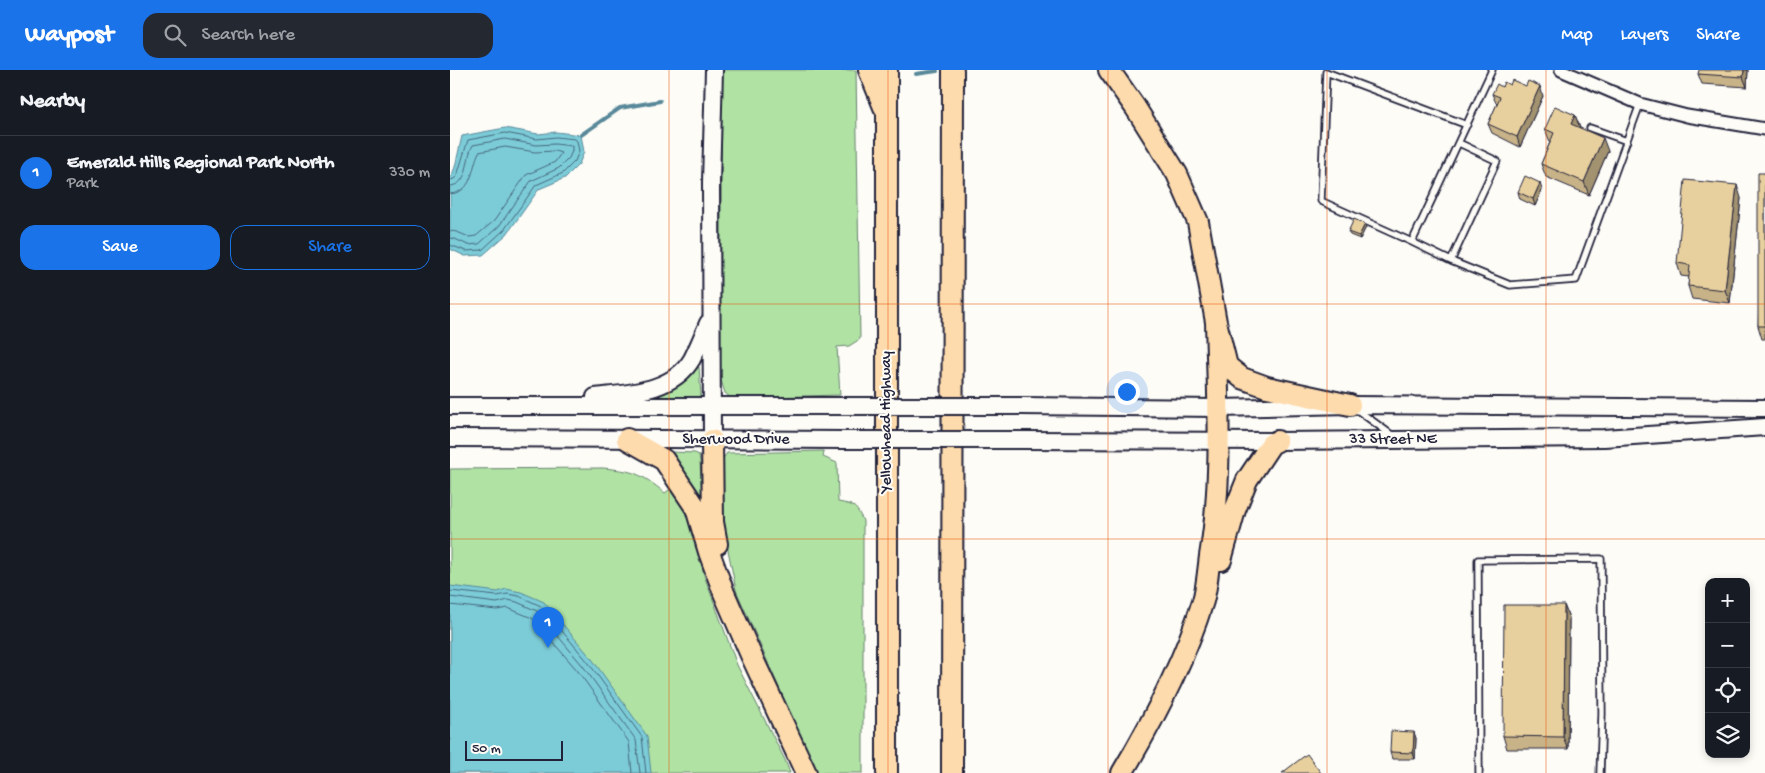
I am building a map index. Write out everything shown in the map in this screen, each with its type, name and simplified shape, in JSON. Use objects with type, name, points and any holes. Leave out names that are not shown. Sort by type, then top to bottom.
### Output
[{"type":"highway","points":[[869,70],[887,115]]},
{"type":"highway","name":"Yellowhead Highway","points":[[887,70],[887,773]]},
{"type":"highway","points":[[952,773],[953,70]]},
{"type":"highway","points":[[1109,70],[1178,174],[1195,214],[1216,322],[1227,366],[1242,378],[1292,394],[1350,405]]},
{"type":"highway","points":[[1122,773],[1164,695],[1187,645],[1203,600],[1216,524],[1218,408],[1216,322]]},
{"type":"highway","points":[[627,439],[664,460],[678,478],[696,508],[724,593],[806,773]]},
{"type":"highway","points":[[712,440],[713,522],[724,593]]},
{"type":"highway","points":[[1203,600],[1214,584],[1235,510],[1247,480],[1271,444],[1277,441]]},
{"type":"main road","points":[[712,440],[710,316],[714,70]]},
{"type":"main road","points":[[526,406],[630,393],[661,385],[677,376],[692,360],[710,316]]},
{"type":"main road","name":"33 Street NE","points":[[712,406],[1218,408],[1350,405],[1765,408]]},
{"type":"main road","points":[[450,406],[712,406]]},
{"type":"main road","name":"33 Street NE","points":[[1021,440],[1277,441],[1604,438],[1765,427]]},
{"type":"main road","name":"Sherwood Drive","points":[[450,438],[1021,440]]},
{"type":"street","points":[[1561,70],[1640,104],[1687,116],[1765,129]]},
{"type":"lane","points":[[1412,242],[1492,70]]},
{"type":"lane","points":[[1467,125],[1326,72],[1321,201],[1451,261],[1510,285],[1576,280],[1640,104]]},
{"type":"lane","points":[[1590,128],[1627,141]]},
{"type":"lane","points":[[1451,261],[1498,161],[1459,143]]},
{"type":"lane","points":[[1350,405],[1399,440]]},
{"type":"lane","points":[[1479,773],[1478,560],[1601,560],[1602,714],[1600,773]]},
{"type":"green space","points":[[722,70],[856,70],[860,339],[849,346],[837,347],[840,395],[731,398],[725,393],[720,377]]},
{"type":"green space","points":[[696,366],[699,367],[701,395],[694,399],[638,397]]},
{"type":"green space","points":[[824,451],[823,457],[837,463],[838,502],[854,507],[859,512],[863,521],[863,773],[812,773],[780,690],[736,590],[720,510],[717,478],[722,460],[727,453]]},
{"type":"green space","points":[[672,452],[695,453],[699,455],[703,510],[670,454]]},
{"type":"green space","points":[[603,468],[623,470],[637,474],[665,493],[673,487],[694,529],[704,575],[737,665],[790,773],[450,773],[450,469]]},
{"type":"water","points":[[505,128],[538,134],[556,132],[581,135],[584,152],[579,164],[565,178],[539,189],[507,234],[483,255],[465,256],[450,249],[450,180],[462,136]]},
{"type":"water","points":[[450,586],[498,592],[506,589],[521,592],[544,602],[592,659],[647,736],[651,773],[450,773]]},
{"type":"building","points":[[1699,70],[1744,70],[1743,77],[1698,74]]},
{"type":"building","points":[[1512,80],[1526,86],[1528,81],[1540,86],[1517,137],[1488,124],[1500,97],[1492,94],[1497,84],[1502,87],[1504,82],[1510,85]]},
{"type":"building","points":[[1555,106],[1575,115],[1571,124],[1603,138],[1584,182],[1541,164],[1554,133],[1545,129]]},
{"type":"building","points":[[1758,173],[1765,173],[1765,326],[1758,326]]},
{"type":"building","points":[[1525,176],[1540,183],[1533,199],[1518,192]]},
{"type":"building","points":[[1685,180],[1737,185],[1725,290],[1688,286],[1690,265],[1677,263]]},
{"type":"building","points":[[1354,219],[1365,224],[1359,236],[1348,232]]},
{"type":"building","points":[[1504,605],[1564,605],[1563,737],[1503,736]]},
{"type":"building","points":[[1391,731],[1414,732],[1413,753],[1390,752]]},
{"type":"building","points":[[1307,754],[1321,773],[1282,773]]},
{"type":"waterway","points":[[916,74],[937,71]]},
{"type":"waterway","points":[[581,135],[620,108],[660,101]]},
{"type":"place","name":"Emerald Hills Regional Park North","points":[[548,648]]}]
